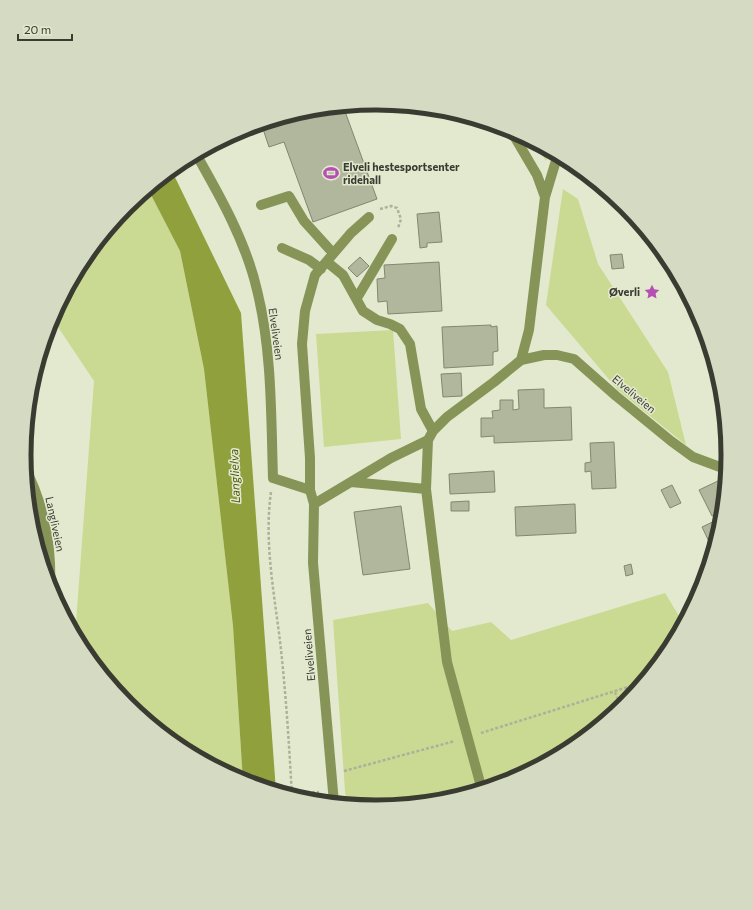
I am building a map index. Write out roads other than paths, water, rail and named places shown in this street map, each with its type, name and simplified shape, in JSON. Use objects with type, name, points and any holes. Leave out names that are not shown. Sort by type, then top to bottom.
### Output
[{"type":"street","points":[[516,139],[537,174],[545,197]]},
{"type":"street","name":"Elveliveien","points":[[199,159],[242,244],[257,289],[268,355],[273,478],[310,490]]},
{"type":"street","points":[[521,360],[529,330],[545,197],[556,160]]},
{"type":"street","points":[[261,205],[276,198],[289,196],[304,221],[333,253]]},
{"type":"street","name":"Elveliveien","points":[[334,798],[313,563],[314,504],[310,490],[310,458],[302,344],[305,311],[315,275],[333,253],[369,217]]},
{"type":"street","points":[[357,298],[392,239]]},
{"type":"street","points":[[282,248],[324,265],[343,275],[363,311],[377,320],[400,329],[410,344],[421,409],[433,431]]},
{"type":"street","name":"Elveliveien","points":[[428,440],[433,431],[447,417],[521,360],[550,355],[574,358],[671,441],[694,457],[721,467]]},
{"type":"street","points":[[314,504],[391,458],[428,440],[426,488],[447,662],[481,784]]},
{"type":"street","points":[[351,482],[426,488]]},
{"type":"street","name":"Langliveien","points":[[33,484],[36,491],[48,541],[51,571]]},
{"type":"water","name":"Langlielva","points":[[174,175],[241,313],[276,785],[243,773],[233,626],[204,369],[180,251],[150,194]]},
{"type":"place","name":"Elveli hestesportsenter ridehall","points":[[331,173]]},
{"type":"place","name":"Øverli","points":[[652,292]]}]
